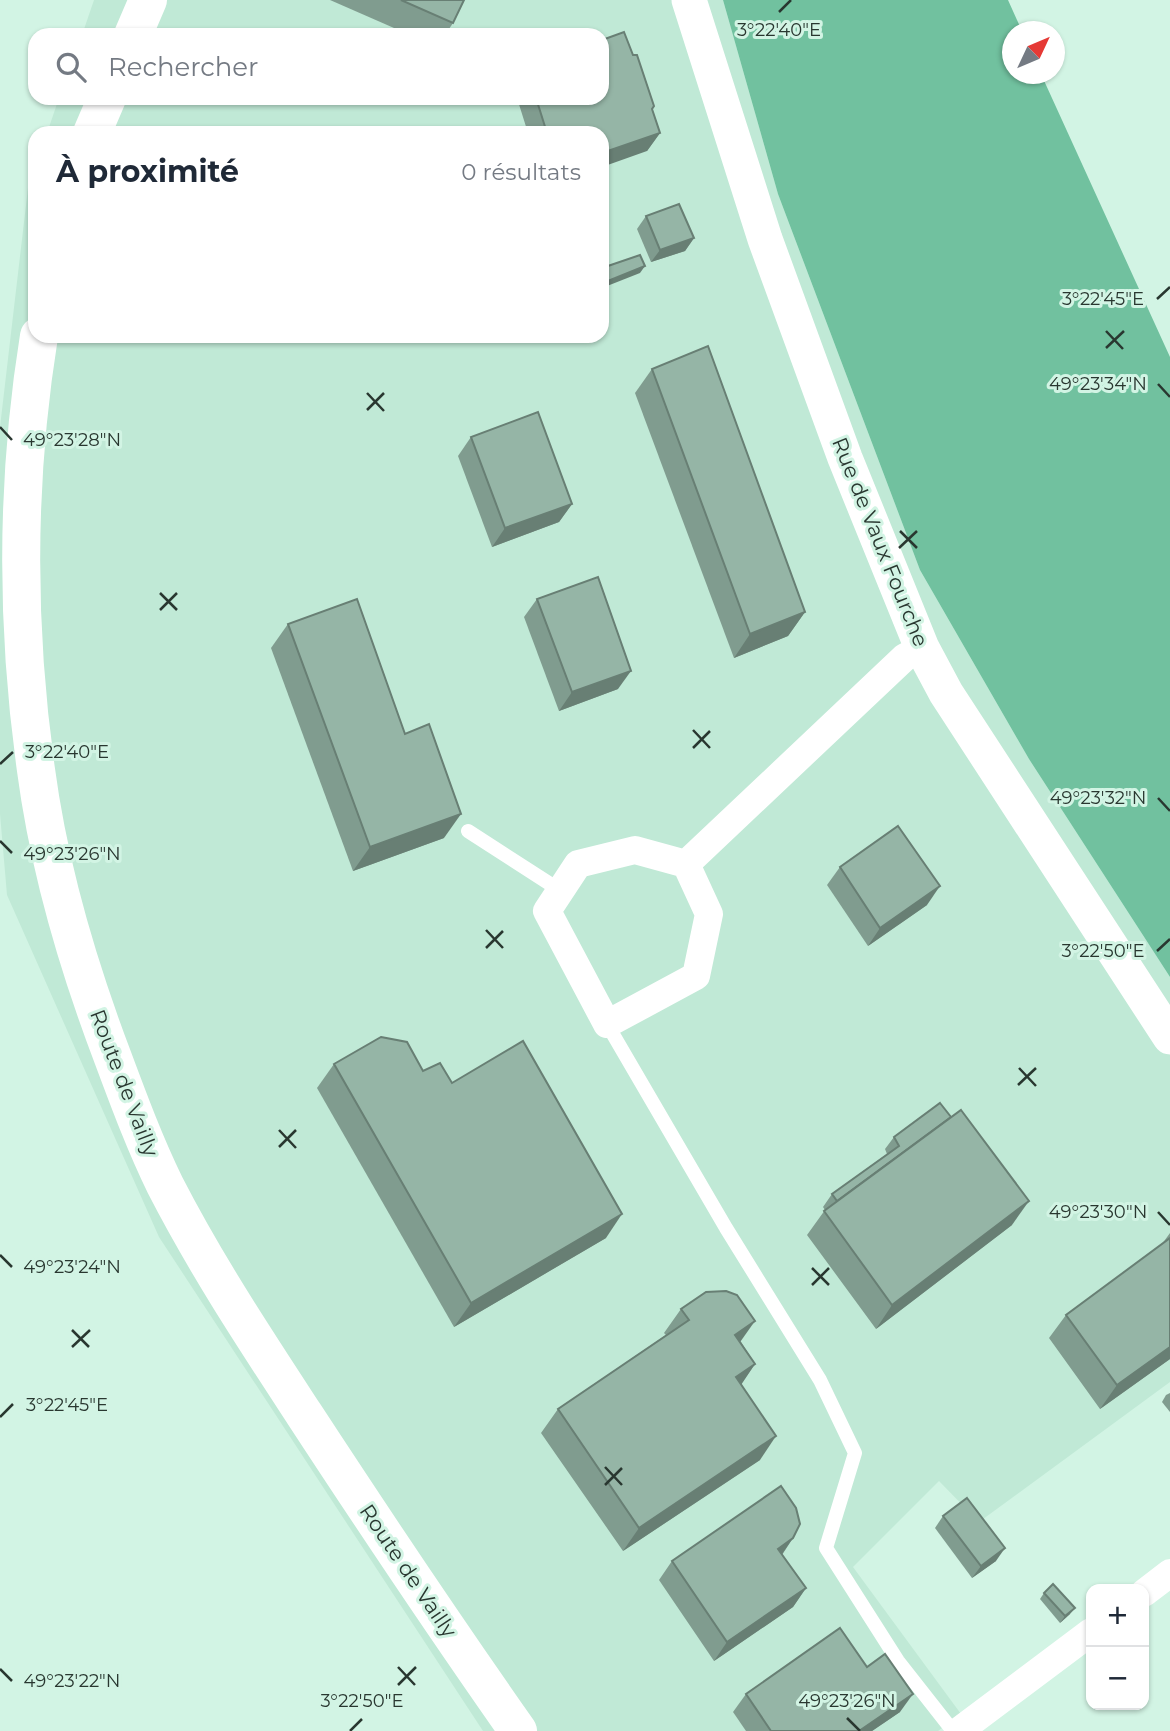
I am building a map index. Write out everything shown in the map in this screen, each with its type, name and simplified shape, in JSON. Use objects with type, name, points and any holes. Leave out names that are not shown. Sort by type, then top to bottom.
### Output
[{"type":"main road","points":[[119,28],[127,0]]},
{"type":"main road","points":[[136,28],[148,0]]},
{"type":"main road","points":[[91,126],[96,105]]},
{"type":"main road","points":[[93,126],[103,105]]},
{"type":"main road","name":"Route de Vailly","points":[[38,343],[21,520],[28,701],[36,773],[57,877],[94,1008],[164,1184],[225,1294],[341,1471],[518,1731]]},
{"type":"street","name":"Rue de Vaux Fourche","points":[[690,0],[765,239],[850,470],[922,648],[946,693],[1170,1037]]},
{"type":"street","points":[[686,864],[905,657],[922,648]]},
{"type":"street","points":[[635,850],[686,864],[709,914],[696,976],[607,1024],[547,911],[578,864],[635,850]]},
{"type":"street","points":[[1149,1589],[1170,1573]]},
{"type":"street","points":[[959,1731],[1086,1636]]},
{"type":"lane","points":[[468,831],[561,891]]},
{"type":"lane","points":[[607,1024],[726,1228],[820,1380],[855,1453],[826,1548],[898,1661],[953,1731]]},
{"type":"shaded area","points":[[94,0],[723,0],[778,194],[920,570],[1029,759],[1170,977],[1170,1382],[979,1522],[939,1481],[853,1567],[961,1714],[938,1731],[483,1731],[159,1237],[7,895],[0,814],[0,427],[28,188],[28,343],[609,343],[609,126],[49,126],[57,105],[609,105],[609,28],[84,28]]},
{"type":"green space","points":[[723,0],[1008,0],[1017,21],[1002,21],[1002,84],[1046,84],[1170,357],[1170,977],[1029,759],[920,570],[778,194]]},
{"type":"building","points":[[401,0],[464,0],[453,23]]},
{"type":"building","points":[[624,32],[633,55],[637,55],[660,133],[609,151],[609,126],[545,126],[538,105],[609,105],[609,37]]},
{"type":"building","points":[[679,204],[694,238],[660,250],[646,216]]},
{"type":"building","points":[[640,255],[645,266],[609,281],[609,266]]},
{"type":"building","points":[[708,346],[805,612],[750,634],[652,369]]},
{"type":"building","points":[[538,412],[572,504],[505,528],[471,437]]},
{"type":"building","points":[[598,577],[631,671],[572,692],[537,599]]},
{"type":"building","points":[[357,599],[405,734],[429,724],[461,814],[370,847],[288,624]]},
{"type":"building","points":[[898,826],[940,886],[880,928],[840,867]]},
{"type":"building","points":[[381,1037],[407,1042],[423,1071],[440,1063],[452,1083],[523,1041],[622,1214],[471,1303],[334,1064]]},
{"type":"building","points":[[940,1103],[951,1117],[837,1201],[832,1194],[899,1146],[894,1137]]},
{"type":"building","points":[[961,1110],[1029,1201],[892,1305],[824,1211]]},
{"type":"building","points":[[1170,1238],[1170,1347],[1117,1385],[1066,1315]]},
{"type":"building","points":[[726,1291],[737,1295],[755,1321],[735,1335],[755,1364],[736,1377],[776,1436],[639,1528],[558,1409],[689,1320],[681,1309],[706,1292]]},
{"type":"building","points":[[781,1486],[796,1508],[800,1524],[793,1538],[778,1549],[806,1588],[727,1642],[672,1561]]},
{"type":"building","points":[[967,1498],[1005,1548],[981,1566],[943,1516]]},
{"type":"building","points":[[1053,1584],[1075,1608],[1065,1616],[1044,1593]]},
{"type":"building","points":[[840,1628],[867,1667],[885,1654],[913,1694],[859,1731],[771,1731],[746,1694]]}]
